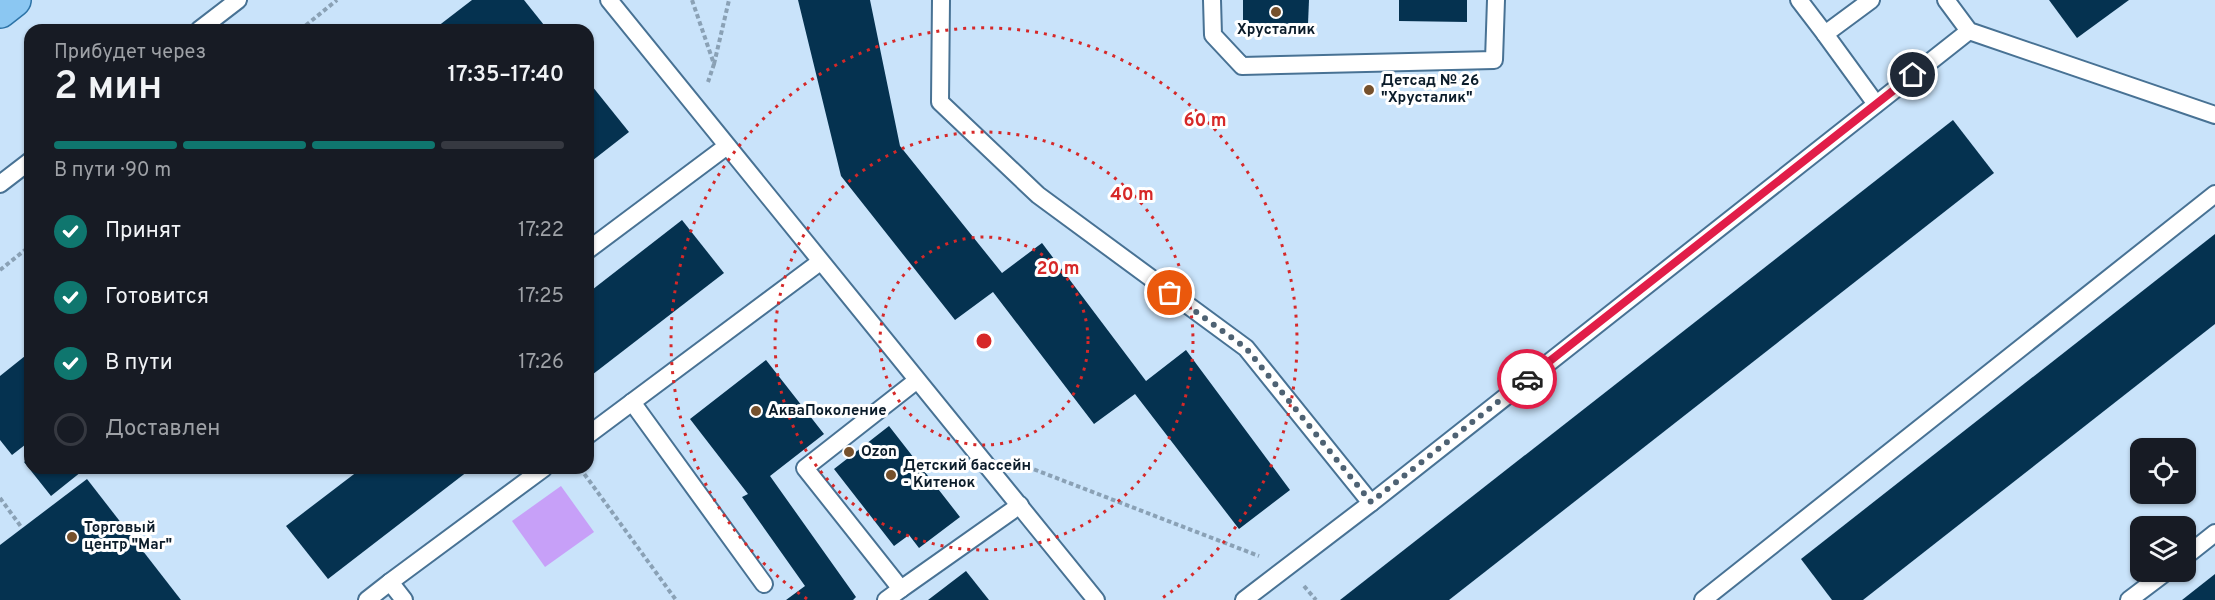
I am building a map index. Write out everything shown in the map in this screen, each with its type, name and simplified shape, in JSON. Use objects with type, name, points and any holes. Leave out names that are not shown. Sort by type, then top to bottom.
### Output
[{"type":"main road","points":[[0,12],[14,0]]},
{"type":"lane","points":[[207,24],[238,0]]},
{"type":"lane","points":[[609,0],[1096,600]]},
{"type":"lane","points":[[941,0],[940,102],[1038,195],[1246,348],[1371,502]]},
{"type":"lane","points":[[1212,0],[1213,35],[1242,66],[1494,60],[1496,0]]},
{"type":"lane","points":[[1799,0],[1876,104]]},
{"type":"lane","points":[[1825,34],[1871,0]]},
{"type":"lane","points":[[1946,0],[1969,31],[2215,115]]},
{"type":"lane","points":[[1244,600],[1969,31]]},
{"type":"lane","points":[[594,246],[727,146]]},
{"type":"lane","points":[[0,184],[24,166]]},
{"type":"lane","points":[[1703,600],[2215,194]]},
{"type":"lane","points":[[594,430],[820,262]]},
{"type":"lane","points":[[901,589],[806,468],[916,381]]},
{"type":"lane","points":[[632,402],[764,584]]},
{"type":"lane","points":[[367,600],[536,474]]},
{"type":"lane","points":[[886,600],[1020,505]]},
{"type":"lane","points":[[2196,548],[2215,533]]},
{"type":"lane","points":[[390,582],[404,600]]},
{"type":"lane","points":[[2129,600],[2153,582]]},
{"type":"path","points":[[308,24],[338,0]]},
{"type":"path","points":[[692,0],[714,64]]},
{"type":"path","points":[[699,112],[714,64],[729,0]]},
{"type":"path","points":[[0,270],[24,251]]},
{"type":"path","points":[[972,446],[1288,566]]},
{"type":"path","points":[[584,474],[676,600]]},
{"type":"path","points":[[0,498],[22,528]]},
{"type":"shaded area","points":[[561,486],[594,532],[545,567],[512,521]]},
{"type":"building","points":[[472,0],[524,0],[543,24],[441,24]]},
{"type":"building","points":[[798,0],[870,0],[900,146],[1002,273],[1042,243],[1146,381],[1186,350],[1290,490],[1239,529],[1135,394],[1094,424],[993,292],[955,320],[841,176]]},
{"type":"building","name":"Хрусталик","points":[[1243,0],[1309,0],[1308,24],[1243,23]]},
{"type":"building","points":[[1399,0],[1467,0],[1467,22],[1399,21]]},
{"type":"building","points":[[2049,0],[2129,0],[2077,38]]},
{"type":"building","points":[[594,88],[629,132],[594,159]]},
{"type":"building","points":[[1953,120],[1994,173],[1449,600],[1340,600]]},
{"type":"building","points":[[682,220],[724,273],[594,373],[594,288]]},
{"type":"building","points":[[2215,234],[2215,324],[1863,600],[1832,600],[1801,559]]},
{"type":"building","points":[[24,357],[24,446],[12,455],[0,440],[0,376]]},
{"type":"building","points":[[766,360],[824,434],[770,476],[856,597],[853,600],[786,600],[805,586],[742,497],[748,494],[690,419]]},
{"type":"building","points":[[889,426],[960,517],[919,548],[909,535],[894,546],[834,469]]},
{"type":"building","points":[[34,474],[78,474],[51,496]]},
{"type":"building","points":[[354,474],[464,474],[328,579],[286,526]]},
{"type":"building","name":"Торговый центр \"Маг\"","points":[[87,479],[181,600],[0,600],[0,545]]},
{"type":"building","points":[[966,571],[989,600],[928,600]]},
{"type":"building","points":[[2215,574],[2215,600],[2182,600]]},
{"type":"way so far","points":[[1170,293],[1246,348],[1371,502],[1527,379]]},
{"type":"place","name":"Хрусталик","points":[[1276,12]]},
{"type":"place","name":"Детсад № 26 \"Хрусталик\"","points":[[1369,90]]},
{"type":"place","name":"АкваПоколение","points":[[756,411]]},
{"type":"place","name":"Ozon","points":[[849,452]]},
{"type":"place","name":"Детский бассейн - Китенок","points":[[891,475]]},
{"type":"place","name":"Торговый центр \"Маг\"","points":[[72,537]]},
{"type":"route","points":[[1527,379],[1913,75]]}]
